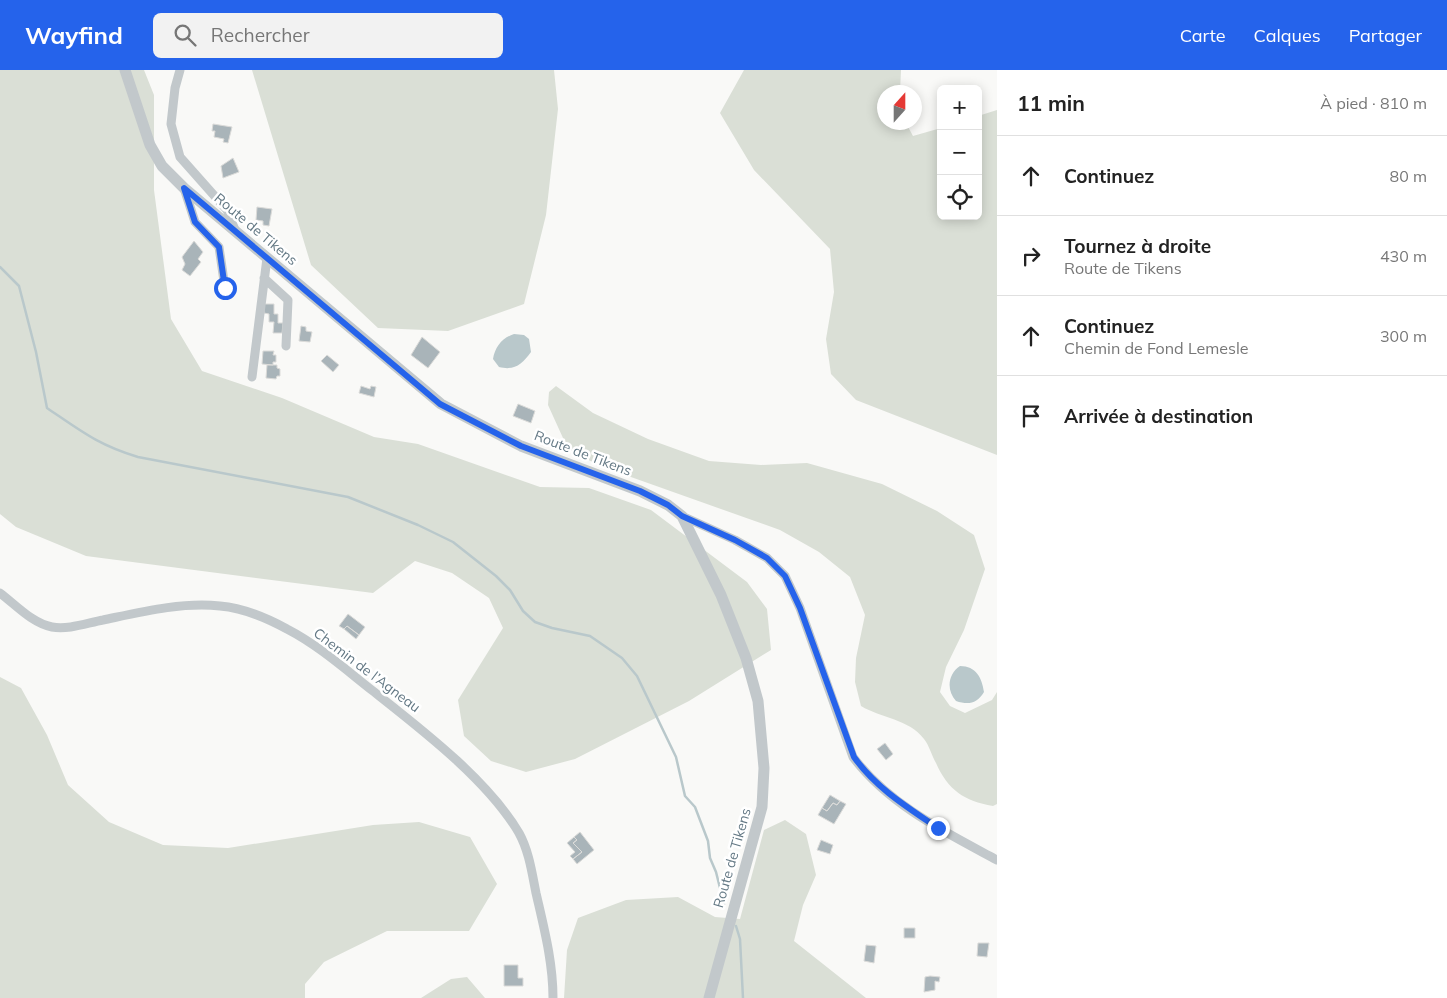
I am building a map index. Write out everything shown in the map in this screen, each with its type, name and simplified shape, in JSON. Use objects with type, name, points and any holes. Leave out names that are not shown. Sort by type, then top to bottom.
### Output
[{"type":"street","name":"Route de Tikens","points":[[125,70],[150,145],[162,166],[184,188],[440,404],[521,446],[640,491],[668,505],[682,516],[717,587],[746,658],[758,701],[764,768],[762,807],[709,998]]},
{"type":"street","points":[[180,70],[175,88],[171,124],[180,157],[227,210],[235,230]]},
{"type":"street","points":[[184,188],[195,222],[219,247],[225,288]]},
{"type":"street","points":[[252,377],[267,258]]},
{"type":"street","points":[[264,278],[288,300],[286,346]]},
{"type":"street","points":[[682,516],[735,540],[767,558],[785,576],[800,608],[854,757],[867,775],[884,790],[938,828],[997,860]]},
{"type":"street","name":"Chemin de l’Agneau","points":[[0,593],[36,621],[53,627],[70,627],[151,610],[182,606],[220,606],[253,614],[270,621],[325,652],[432,738],[488,793],[520,834],[530,863],[551,958],[553,998]]},
{"type":"shaded area","points":[[0,70],[144,70],[154,95],[154,190],[171,319],[202,371],[282,398],[374,437],[418,444],[540,487],[589,488],[651,510],[747,582],[767,609],[771,650],[689,701],[575,759],[526,772],[491,761],[464,736],[458,700],[503,628],[489,598],[452,573],[415,561],[373,593],[86,556],[16,527],[0,514]]},
{"type":"shaded area","points":[[252,70],[554,70],[558,109],[546,215],[524,304],[448,331],[378,328],[311,265]]},
{"type":"shaded area","points":[[744,70],[901,70],[900,85],[877,85],[877,130],[910,130],[913,136],[937,129],[937,220],[982,220],[982,115],[997,110],[997,455],[856,400],[831,374],[826,339],[834,292],[830,249],[754,170],[720,113]]},
{"type":"shaded area","points":[[514,334],[524,335],[529,339],[531,352],[518,366],[509,368],[499,367],[493,359],[495,351],[503,341]]},
{"type":"shaded area","points":[[556,386],[593,413],[648,439],[709,461],[761,465],[807,463],[882,484],[937,511],[974,535],[985,569],[964,630],[946,667],[940,692],[950,706],[965,713],[992,700],[997,692],[997,804],[993,806],[983,804],[958,793],[946,780],[926,741],[918,732],[903,723],[861,706],[855,682],[856,658],[865,615],[850,577],[819,552],[780,530],[600,466],[568,449],[548,405],[549,392]]},
{"type":"shaded area","points":[[960,666],[970,668],[982,682],[984,692],[975,701],[964,703],[956,701],[953,697],[950,682],[953,673]]},
{"type":"shaded area","points":[[0,677],[21,688],[47,735],[68,785],[109,822],[163,845],[228,848],[373,825],[419,822],[470,837],[497,884],[469,931],[387,931],[324,962],[305,984],[305,998],[0,998]]},
{"type":"shaded area","points":[[785,820],[806,834],[816,875],[803,905],[794,941],[866,998],[564,998],[567,950],[578,918],[626,900],[678,897],[715,917],[740,919],[764,830]]},
{"type":"shaded area","points":[[467,977],[485,998],[421,998],[451,979]]},
{"type":"building","points":[[213,124],[232,127],[228,143],[223,142],[224,139],[214,137],[215,131],[212,131]]},
{"type":"building","points":[[233,158],[239,172],[223,178],[221,166]]},
{"type":"building","points":[[257,207],[272,209],[269,226],[263,225],[263,221],[256,220]]},
{"type":"building","points":[[194,241],[203,252],[198,259],[201,262],[190,276],[182,270],[185,264],[182,257]]},
{"type":"building","points":[[264,304],[274,304],[274,314],[278,314],[278,323],[283,323],[282,333],[273,333],[274,322],[269,322],[269,314],[264,313]]},
{"type":"building","points":[[301,326],[306,327],[306,331],[312,332],[310,342],[299,341]]},
{"type":"building","points":[[422,337],[440,352],[428,368],[411,355]]},
{"type":"building","points":[[263,351],[274,351],[273,355],[276,355],[276,362],[273,362],[273,365],[262,364]]},
{"type":"building","points":[[327,355],[339,365],[333,372],[321,361]]},
{"type":"building","points":[[267,365],[277,365],[277,368],[280,369],[280,376],[277,376],[276,379],[266,378]]},
{"type":"building","points":[[361,386],[370,389],[371,386],[376,387],[374,397],[359,393]]},
{"type":"building","points":[[518,404],[535,411],[531,423],[513,416]]},
{"type":"building","points":[[348,614],[365,627],[359,635],[347,626],[344,629],[339,626]]},
{"type":"building","points":[[347,626],[359,635],[356,639],[344,629]]},
{"type":"building","points":[[885,743],[893,754],[886,760],[877,749]]},
{"type":"building","points":[[830,795],[840,801],[837,805],[833,803],[827,811],[822,808]]},
{"type":"building","points":[[840,801],[846,804],[834,824],[818,815],[822,808],[827,811],[833,803],[837,805]]},
{"type":"building","points":[[580,832],[594,850],[577,864],[573,859],[582,852],[573,843],[577,840],[574,837]]},
{"type":"building","points":[[574,837],[577,840],[573,843],[582,852],[573,859],[570,856],[575,852],[567,843]]},
{"type":"building","points":[[821,840],[833,845],[830,854],[817,850]]},
{"type":"building","points":[[904,928],[915,928],[915,938],[904,938]]},
{"type":"building","points":[[978,943],[989,943],[987,957],[977,956]]},
{"type":"building","points":[[866,945],[876,946],[874,963],[864,961]]},
{"type":"building","points":[[504,965],[518,965],[518,978],[523,978],[523,986],[504,986]]},
{"type":"building","points":[[925,977],[940,977],[939,982],[935,981],[935,990],[924,992]]},
{"type":"waterway","points":[[0,267],[19,286],[36,352],[47,408],[80,430],[112,448],[138,457],[348,497],[418,525],[453,542],[496,576],[510,590],[523,611],[535,622],[552,628],[590,636],[622,658],[637,676],[676,757],[685,796],[695,807],[708,841],[710,858],[716,872],[724,904]]},
{"type":"waterway","points":[[736,926],[740,939],[743,998]]},
{"type":"route","points":[[225,288],[219,247],[195,222],[184,188],[440,404],[521,446],[640,491],[668,505],[682,516],[735,540],[767,558],[785,576],[800,608],[854,757],[867,775],[884,790],[938,828]]}]
